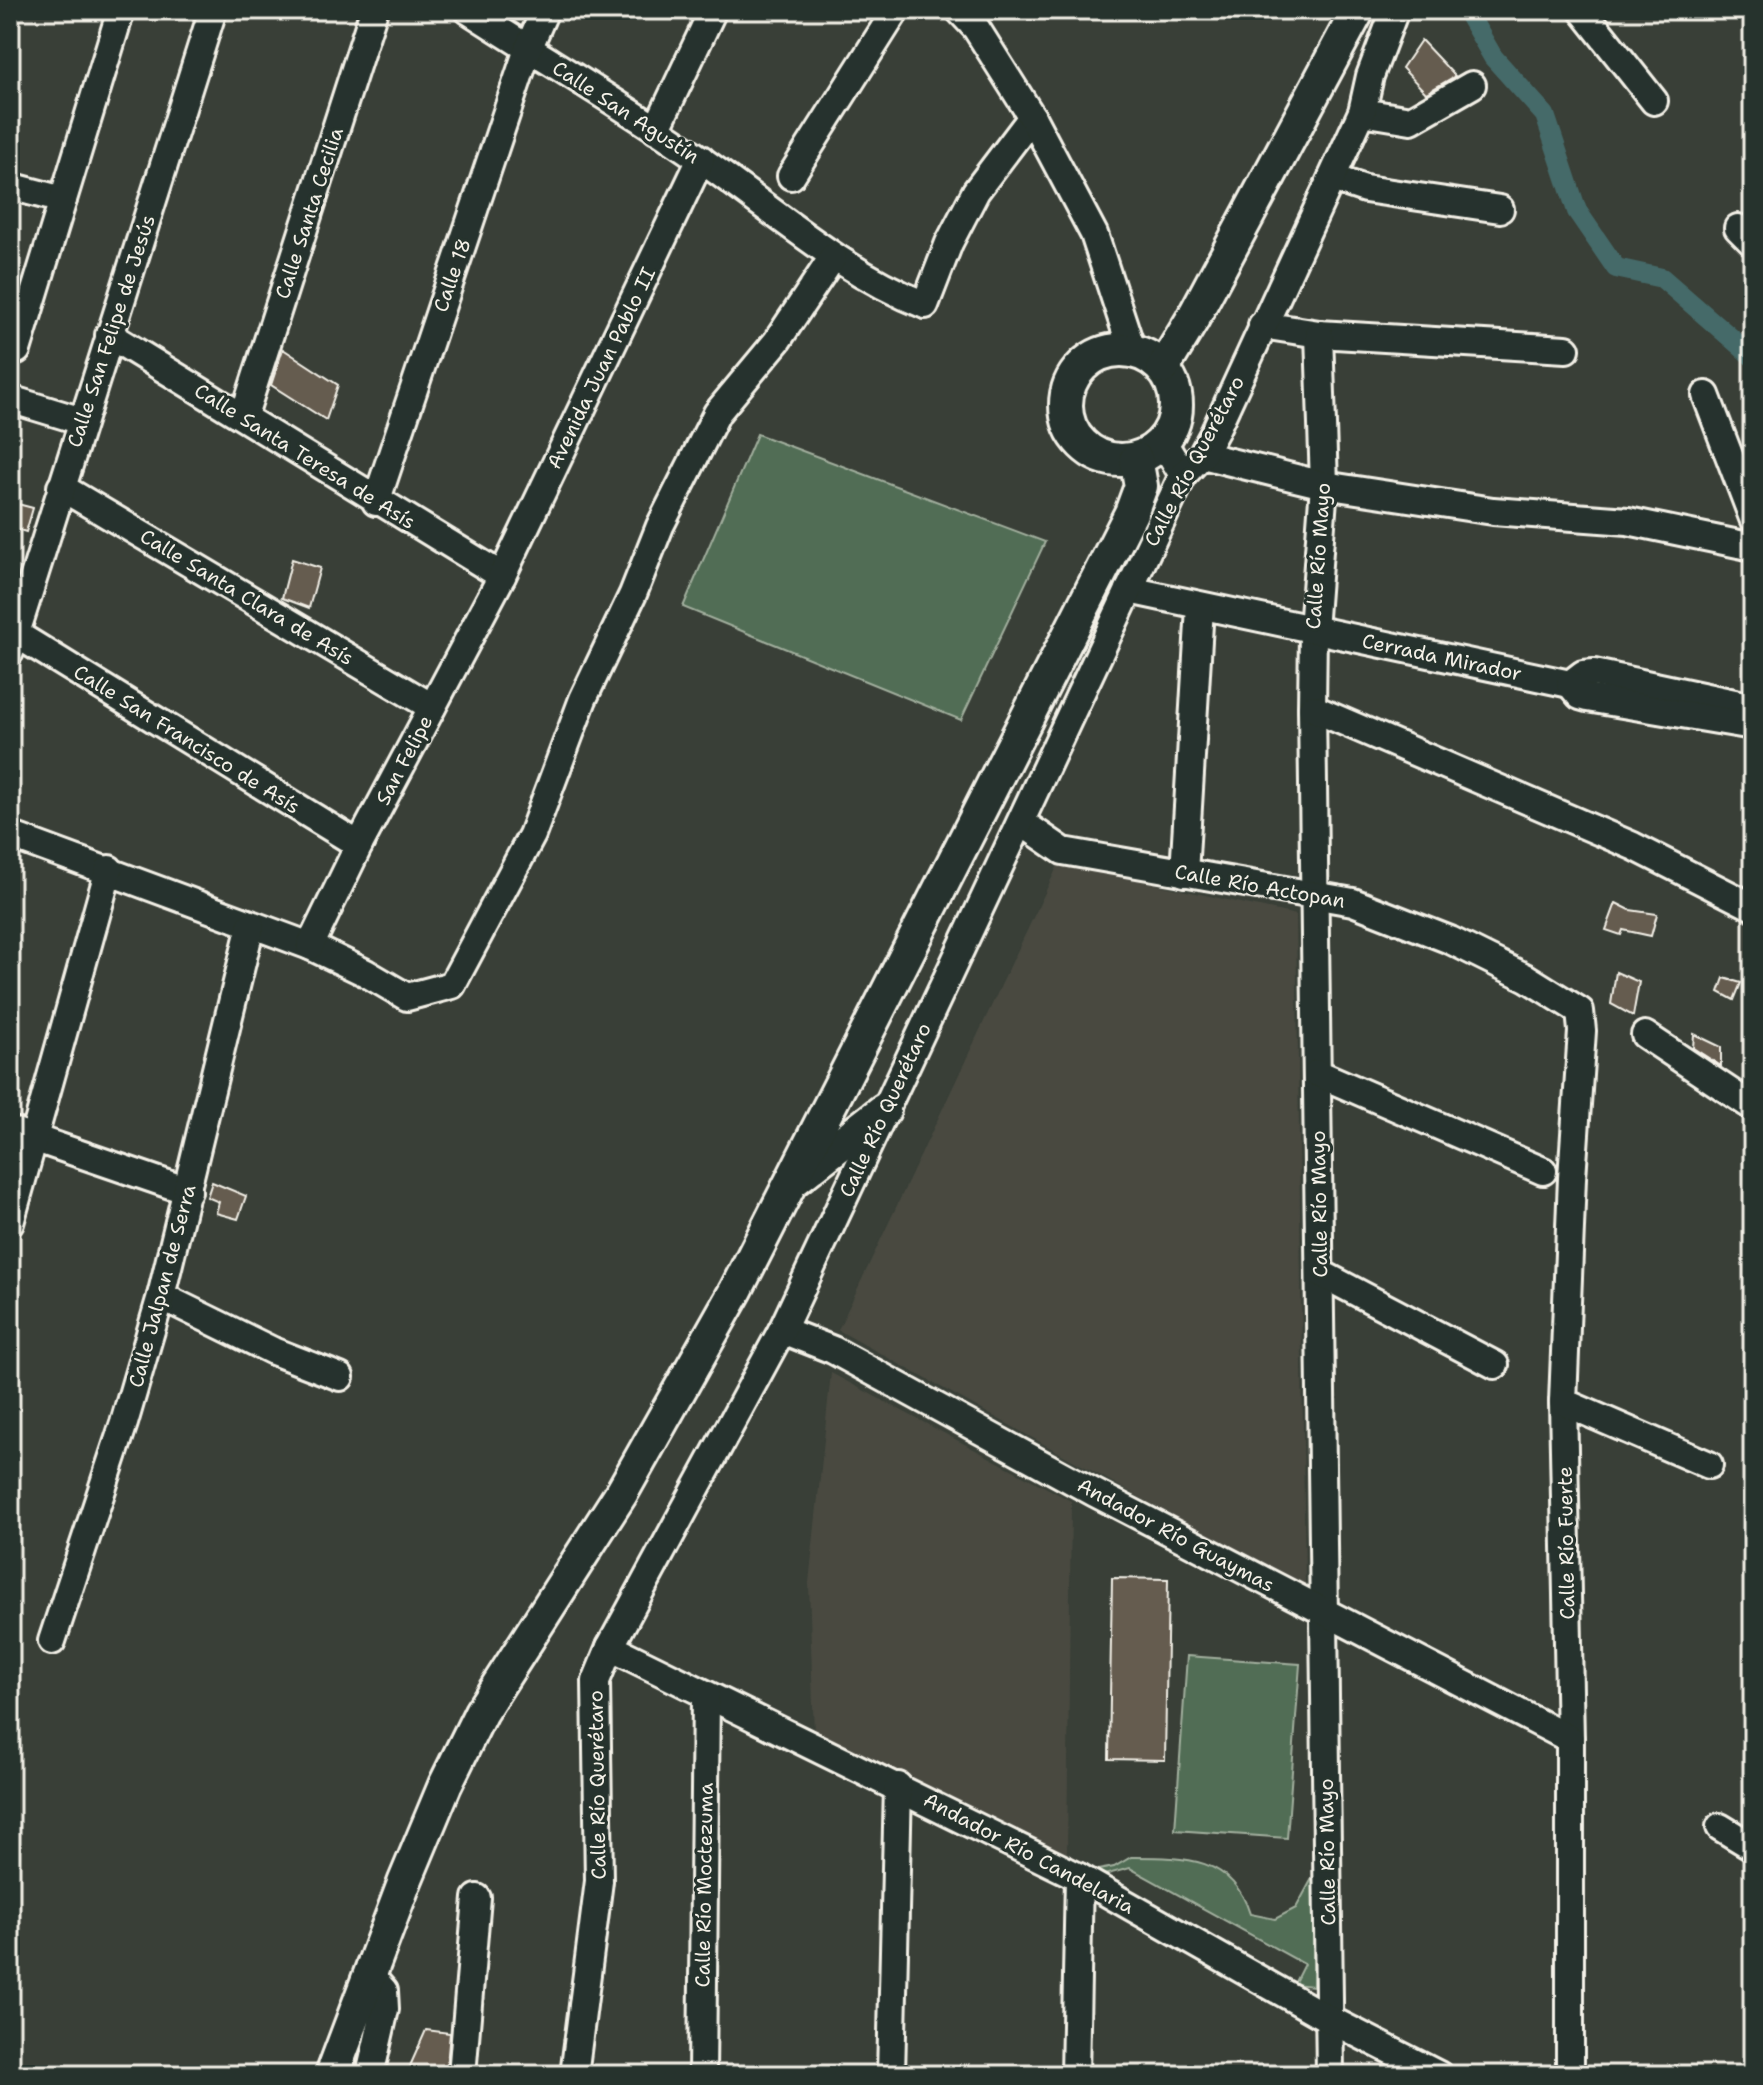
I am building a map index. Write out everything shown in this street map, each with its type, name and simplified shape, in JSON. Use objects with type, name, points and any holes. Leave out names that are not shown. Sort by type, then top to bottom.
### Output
[{"type":"main road","points":[[1163,368],[1192,320],[1358,10]]},
{"type":"main road","points":[[1115,350],[1132,350],[1163,368],[1171,381],[1176,405],[1171,429],[1149,451],[1110,459],[1085,449],[1075,437],[1065,406],[1074,374],[1085,362],[1115,350]]},
{"type":"main road","name":"Calle Río Querétaro","points":[[332,2075],[445,1785],[481,1712],[622,1492],[736,1290],[1131,513],[1149,451]]},
{"type":"main road","points":[[792,1182],[884,1110]]},
{"type":"street","points":[[17,350],[18,318],[63,200],[121,10]]},
{"type":"street","name":"Calle San Felipe de Jesús","points":[[13,643],[213,10]]},
{"type":"street","name":"Calle Santa Cecilia","points":[[244,415],[374,10]]},
{"type":"street","name":"Calle San Agustín","points":[[468,10],[701,159],[833,257],[887,290],[925,305],[949,243],[976,191],[1032,117]]},
{"type":"street","name":"Calle 18","points":[[376,502],[528,49],[545,10]]},
{"type":"street","points":[[656,130],[713,10]]},
{"type":"street","points":[[791,176],[896,10]]},
{"type":"street","points":[[959,10],[976,28],[1032,117],[1094,234],[1132,350]]},
{"type":"street","name":"Calle Río Querétaro","points":[[574,2075],[599,1881],[596,1681],[610,1647],[782,1330],[1183,475],[1202,455],[1362,112],[1370,76],[1395,10]]},
{"type":"street","points":[[1582,10],[1654,101]]},
{"type":"street","points":[[1362,112],[1401,121],[1411,120],[1472,85]]},
{"type":"street","name":"Avenida Juan Pablo II","points":[[502,576],[701,159]]},
{"type":"street","points":[[1332,178],[1365,189],[1500,209]]},
{"type":"street","points":[[10,186],[63,200]]},
{"type":"street","points":[[10,835],[109,869],[310,946],[407,997],[452,985],[532,835],[583,699],[633,594],[660,526],[717,413],[777,341],[833,257]]},
{"type":"street","points":[[1262,325],[1319,334],[1566,349]]},
{"type":"street","name":"Calle Río Mayo","points":[[1319,334],[1324,485],[1313,630],[1312,708],[1330,2075]]},
{"type":"street","name":"Calle Santa Teresa de Asís","points":[[109,335],[244,415],[376,502],[502,576]]},
{"type":"street","points":[[1706,395],[1753,518]]},
{"type":"street","points":[[10,399],[82,421]]},
{"type":"street","points":[[1149,451],[1183,475]]},
{"type":"street","points":[[1202,455],[1324,485],[1493,511],[1628,521],[1753,547]]},
{"type":"street","name":"Calle Santa Clara de Asís","points":[[61,487],[432,707]]},
{"type":"street","name":"San Felipe","points":[[310,946],[359,845],[502,576]]},
{"type":"street","name":"Cerrada Mirador","points":[[1129,590],[1570,684],[1583,674],[1594,673],[1753,707]]},
{"type":"street","points":[[1184,873],[1200,607]]},
{"type":"street","name":"Calle San Francisco de Asís","points":[[13,643],[359,845]]},
{"type":"street","points":[[1570,684],[1587,698],[1753,726]]},
{"type":"street","points":[[1312,708],[1633,846],[1753,907]]},
{"type":"street","name":"Calle Río Actopan","points":[[1021,822],[1063,851],[1353,902],[1450,940],[1527,978],[1580,1011]]},
{"type":"street","points":[[10,1223],[22,1133],[109,869]]},
{"type":"street","name":"Calle Jalpan de Serra","points":[[52,1641],[124,1423],[161,1296],[251,925]]},
{"type":"street","name":"Calle Río Fuerte","points":[[1570,2075],[1570,1739],[1563,1402],[1572,1178],[1582,1031],[1580,1011]]},
{"type":"street","points":[[1645,1035],[1753,1107]]},
{"type":"street","points":[[1317,1073],[1543,1171]]},
{"type":"street","points":[[22,1133],[188,1191]]},
{"type":"street","points":[[1320,1273],[1495,1365]]},
{"type":"street","points":[[161,1296],[273,1351],[340,1377]]},
{"type":"street","name":"Andador Río Guaymas","points":[[782,1330],[833,1350],[1324,1612],[1570,1739]]},
{"type":"street","points":[[1563,1402],[1709,1465]]},
{"type":"street","name":"Andador Río Candelaria","points":[[610,1647],[1079,1877],[1329,2019],[1439,2075]]},
{"type":"street","name":"Calle Río Moctezuma","points":[[702,2075],[706,1695]]},
{"type":"street","points":[[891,2075],[898,1786]]},
{"type":"street","points":[[1720,1827],[1753,1847]]},
{"type":"street","points":[[1075,2075],[1079,1877]]},
{"type":"street","points":[[462,2075],[477,1898]]},
{"type":"street","points":[[370,1975],[384,1991],[385,2009],[370,2075]]},
{"type":"shaded area","points":[[1059,863],[1296,915],[1305,1589],[838,1330]]},
{"type":"shaded area","points":[[831,1373],[1071,1501],[1067,1853],[900,1782],[814,1735],[809,1583]]},
{"type":"green space","points":[[757,434],[1045,542],[961,720],[683,607]]},
{"type":"green space","points":[[1187,1656],[1300,1664],[1287,1838],[1175,1830]]},
{"type":"green space","points":[[1131,1857],[1187,1860],[1218,1870],[1242,1895],[1250,1914],[1275,1919],[1296,1908],[1315,1873],[1313,1986],[1294,1984],[1304,1964],[1130,1868],[1093,1878],[1082,1873],[1114,1867]]},
{"type":"building","points":[[1421,40],[1455,76],[1426,93],[1402,68]]},
{"type":"building","points":[[283,349],[338,385],[326,420],[271,385]]},
{"type":"building","points":[[10,502],[33,508],[26,532],[10,527]]},
{"type":"building","points":[[292,559],[320,568],[309,608],[282,598]]},
{"type":"building","points":[[1616,903],[1630,910],[1657,914],[1651,936],[1623,930],[1621,935],[1606,930]]},
{"type":"building","points":[[1616,972],[1639,982],[1633,1016],[1611,1004]]},
{"type":"building","points":[[1724,978],[1741,983],[1734,1000],[1719,992]]},
{"type":"building","points":[[1694,1034],[1721,1047],[1721,1066],[1693,1048]]},
{"type":"building","points":[[212,1182],[246,1196],[238,1219],[216,1213],[219,1202],[207,1197]]},
{"type":"building","points":[[1112,1578],[1168,1579],[1165,1760],[1109,1759]]},
{"type":"building","points":[[426,2030],[450,2033],[446,2075],[406,2075]]},
{"type":"waterway","points":[[1466,10],[1493,57],[1545,115],[1577,211],[1616,268],[1662,278],[1753,357]]}]
